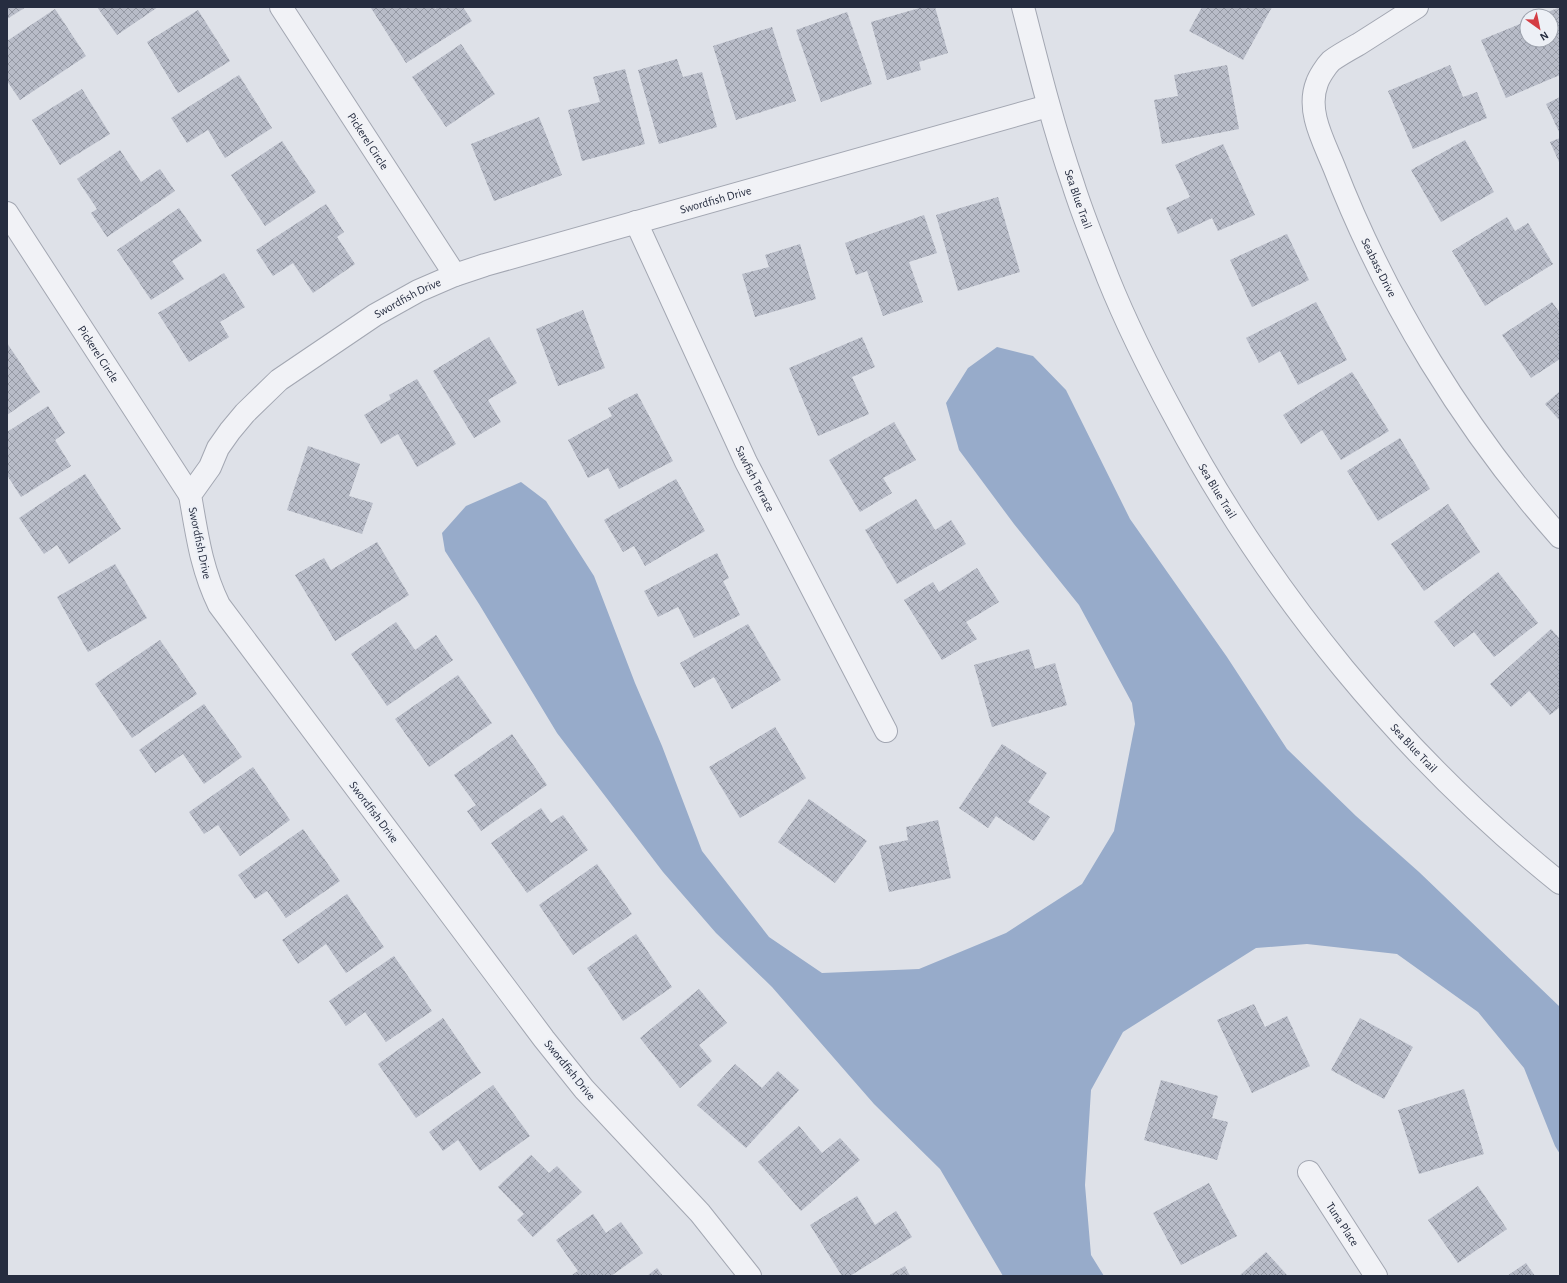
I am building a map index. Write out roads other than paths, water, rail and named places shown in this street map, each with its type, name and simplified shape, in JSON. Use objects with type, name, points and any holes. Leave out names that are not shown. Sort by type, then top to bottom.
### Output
[{"type":"street","name":"Pickerel Circle","points":[[281,7],[455,275]]},
{"type":"street","name":"Sea Blue Trail","points":[[1023,7],[1048,106],[1073,185],[1109,280],[1152,373],[1200,464],[1254,550],[1314,633],[1379,711],[1450,786],[1524,855],[1560,883]]},
{"type":"street","name":"Seabass Drive","points":[[1417,7],[1330,62],[1317,83],[1313,102],[1317,124],[1342,189],[1382,274],[1427,356],[1478,434],[1535,508],[1560,536]]},
{"type":"street","name":"Swordfish Drive","points":[[750,1276],[700,1213],[584,1089],[544,1039],[218,605],[203,567],[190,495],[210,467],[218,448],[230,431],[278,380],[374,315],[418,291],[455,275],[485,265],[1048,106]]},
{"type":"street","name":"Pickerel Circle","points":[[7,213],[190,495]]},
{"type":"street","name":"Sawfish Terrace","points":[[636,222],[746,462],[886,731]]},
{"type":"street","name":"Tuna Place","points":[[1308,1172],[1376,1276]]},
{"type":"water","points":[[997,347],[1033,356],[1066,390],[1130,519],[1227,657],[1287,749],[1356,816],[1419,872],[1560,1007],[1560,1154],[1555,1146],[1524,1068],[1478,1012],[1397,954],[1307,944],[1256,948],[1123,1032],[1091,1090],[1085,1185],[1091,1255],[1104,1276],[1003,1276],[940,1169],[874,1104],[772,987],[716,933],[663,872],[557,733],[445,551],[442,533],[466,506],[521,482],[546,501],[594,576],[702,851],[769,937],[822,973],[919,969],[1006,933],[1082,884],[1114,831],[1135,724],[1132,703],[1079,605],[1014,524],[959,450],[946,403],[968,368]]}]
